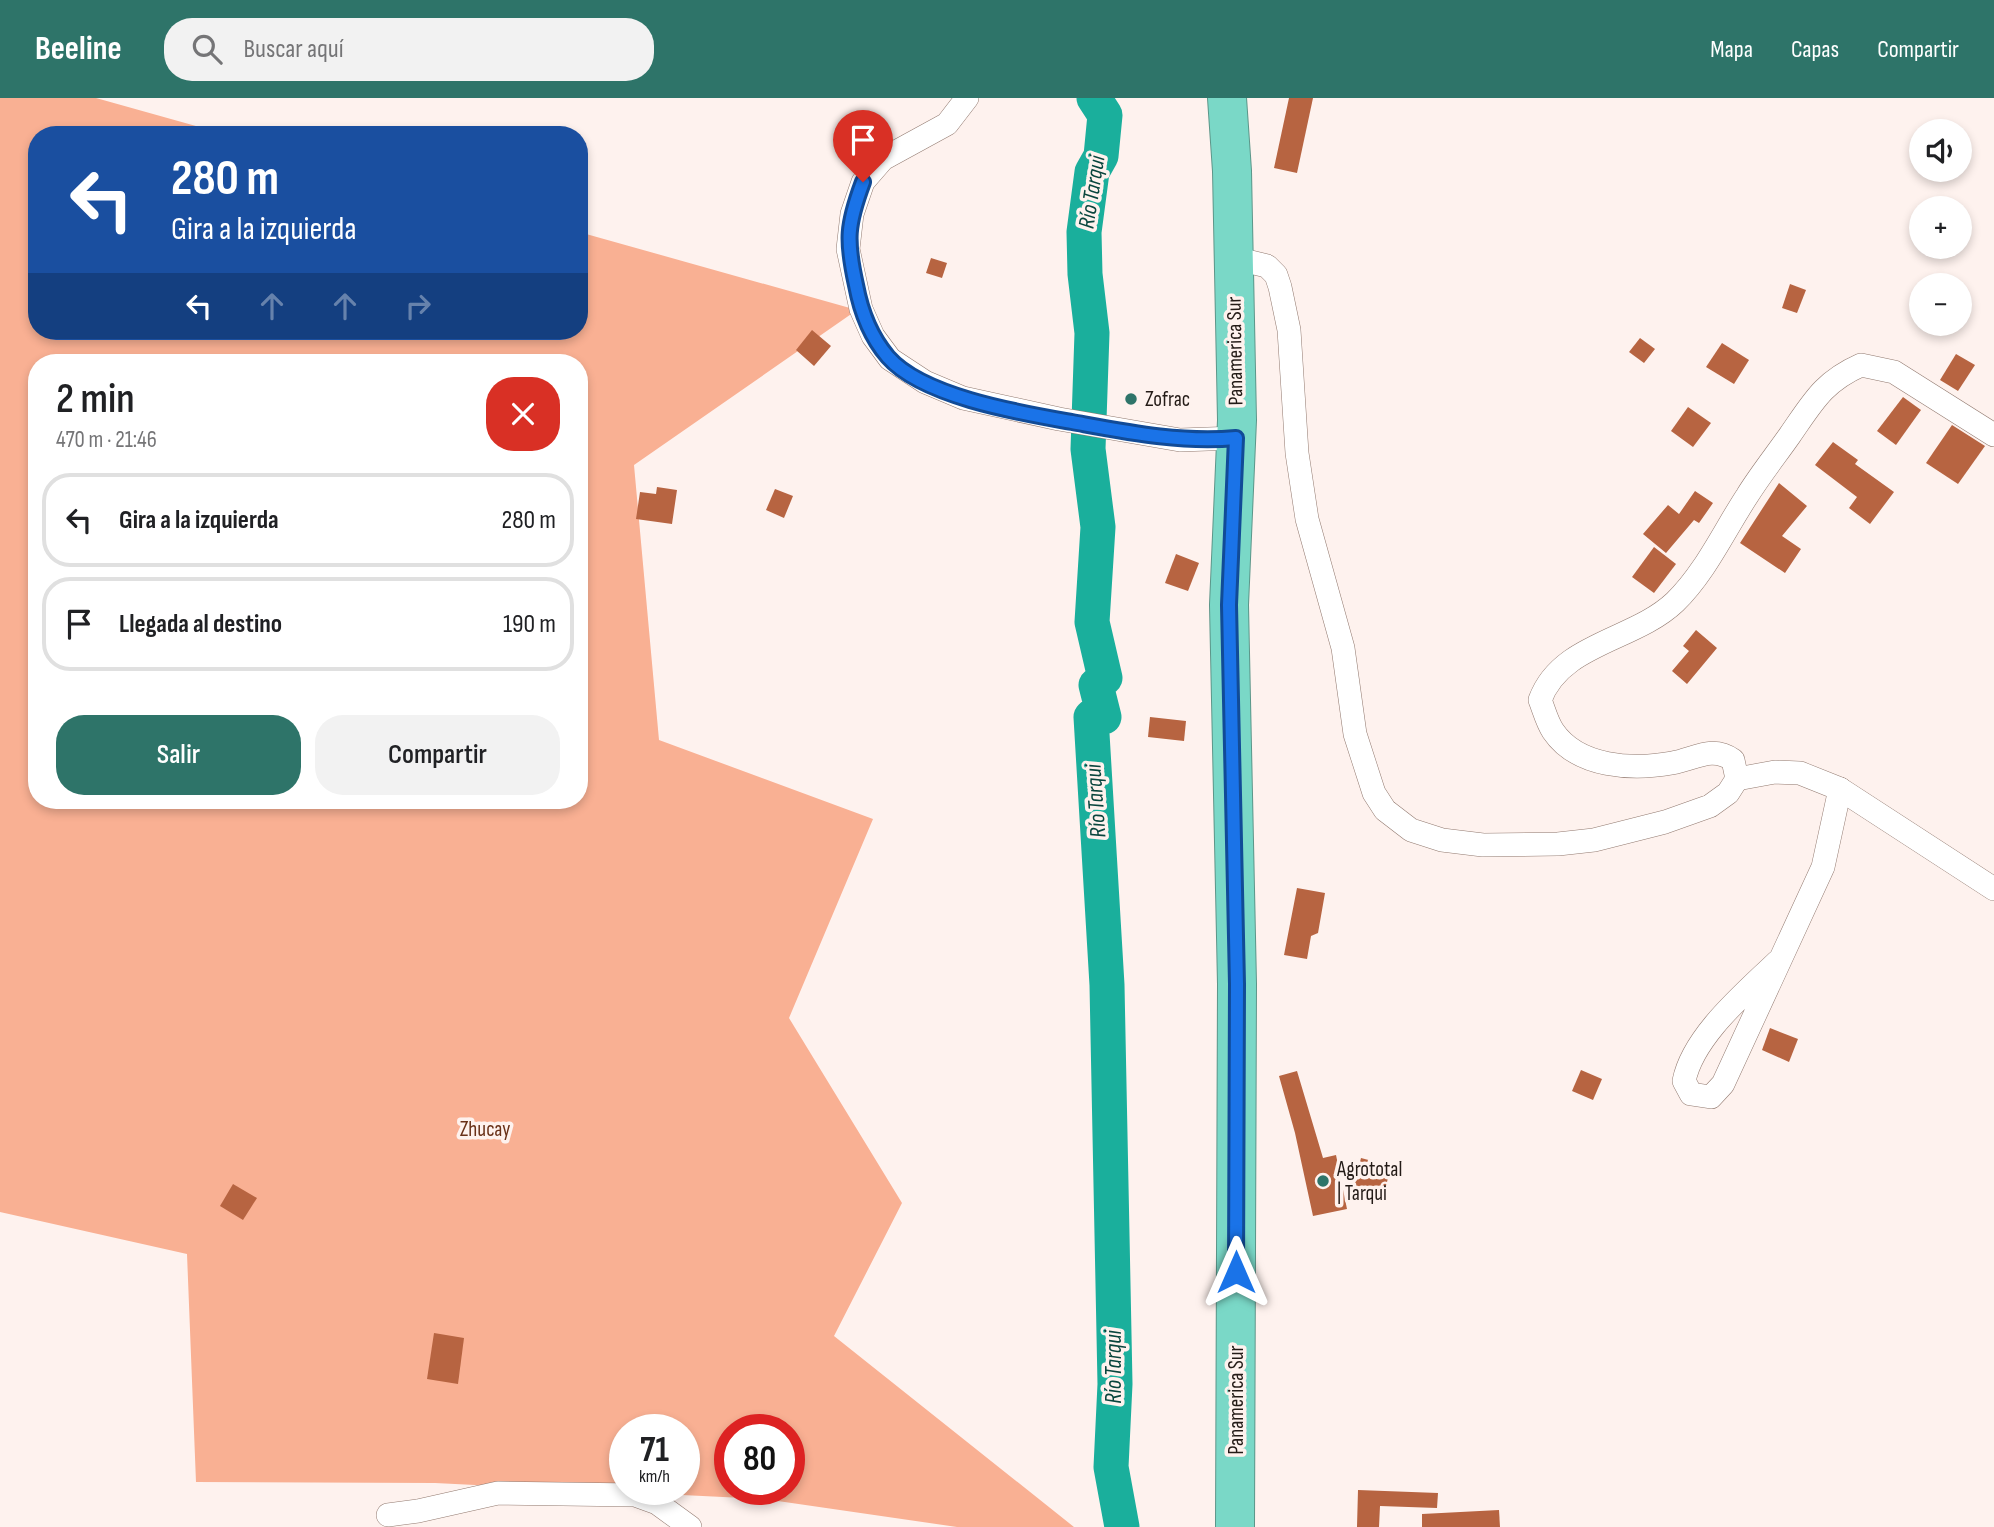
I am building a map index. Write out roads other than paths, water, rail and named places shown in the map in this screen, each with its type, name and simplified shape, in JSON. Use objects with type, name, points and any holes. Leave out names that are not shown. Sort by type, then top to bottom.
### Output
[{"type":"highway","name":"Panamerica Sur","points":[[1227,98],[1234,258],[1236,438],[1229,605],[1237,984],[1235,1527]]},
{"type":"street","points":[[967,98],[947,124],[883,159],[863,182],[852,214],[848,249],[861,309],[873,336],[890,359],[925,382],[963,398],[1059,419],[1181,440],[1236,438]]},
{"type":"street","points":[[1234,258],[1267,266],[1276,275],[1280,287],[1289,330],[1297,453],[1307,519],[1343,648],[1355,734],[1374,793],[1385,810],[1411,830],[1442,839],[1483,845],[1558,844],[1594,839],[1655,825],[1710,806],[1728,793],[1737,779],[1733,760],[1724,753],[1709,751],[1671,763],[1623,768],[1578,754],[1553,731],[1540,701],[1545,686],[1559,669],[1594,647],[1653,620],[1675,602],[1693,580],[1819,391],[1861,365],[1894,372],[1994,435]]},
{"type":"street","points":[[1737,779],[1775,772],[1800,773],[1840,789],[1994,889]]},
{"type":"street","points":[[1777,962],[1728,1010],[1698,1049],[1684,1081],[1690,1094],[1711,1097],[1723,1084],[1823,867],[1840,789]]},
{"type":"street","points":[[388,1515],[498,1493],[635,1494],[657,1503],[690,1527]]},
{"type":"waterway","name":"Río Tarqui","points":[[1094,98],[1105,115],[1101,156],[1092,172],[1084,232],[1085,274],[1092,333],[1088,449],[1098,527],[1092,622],[1105,678],[1096,685],[1104,717],[1091,717],[1107,985],[1115,1384],[1111,1467],[1122,1527]]},
{"type":"place","name":"Zofrac","points":[[1131,399]]},
{"type":"place","name":"Agrototal | Tarqui","points":[[1323,1181]]},
{"type":"park label","name":"Zhucay","points":[[485,1129]]}]
